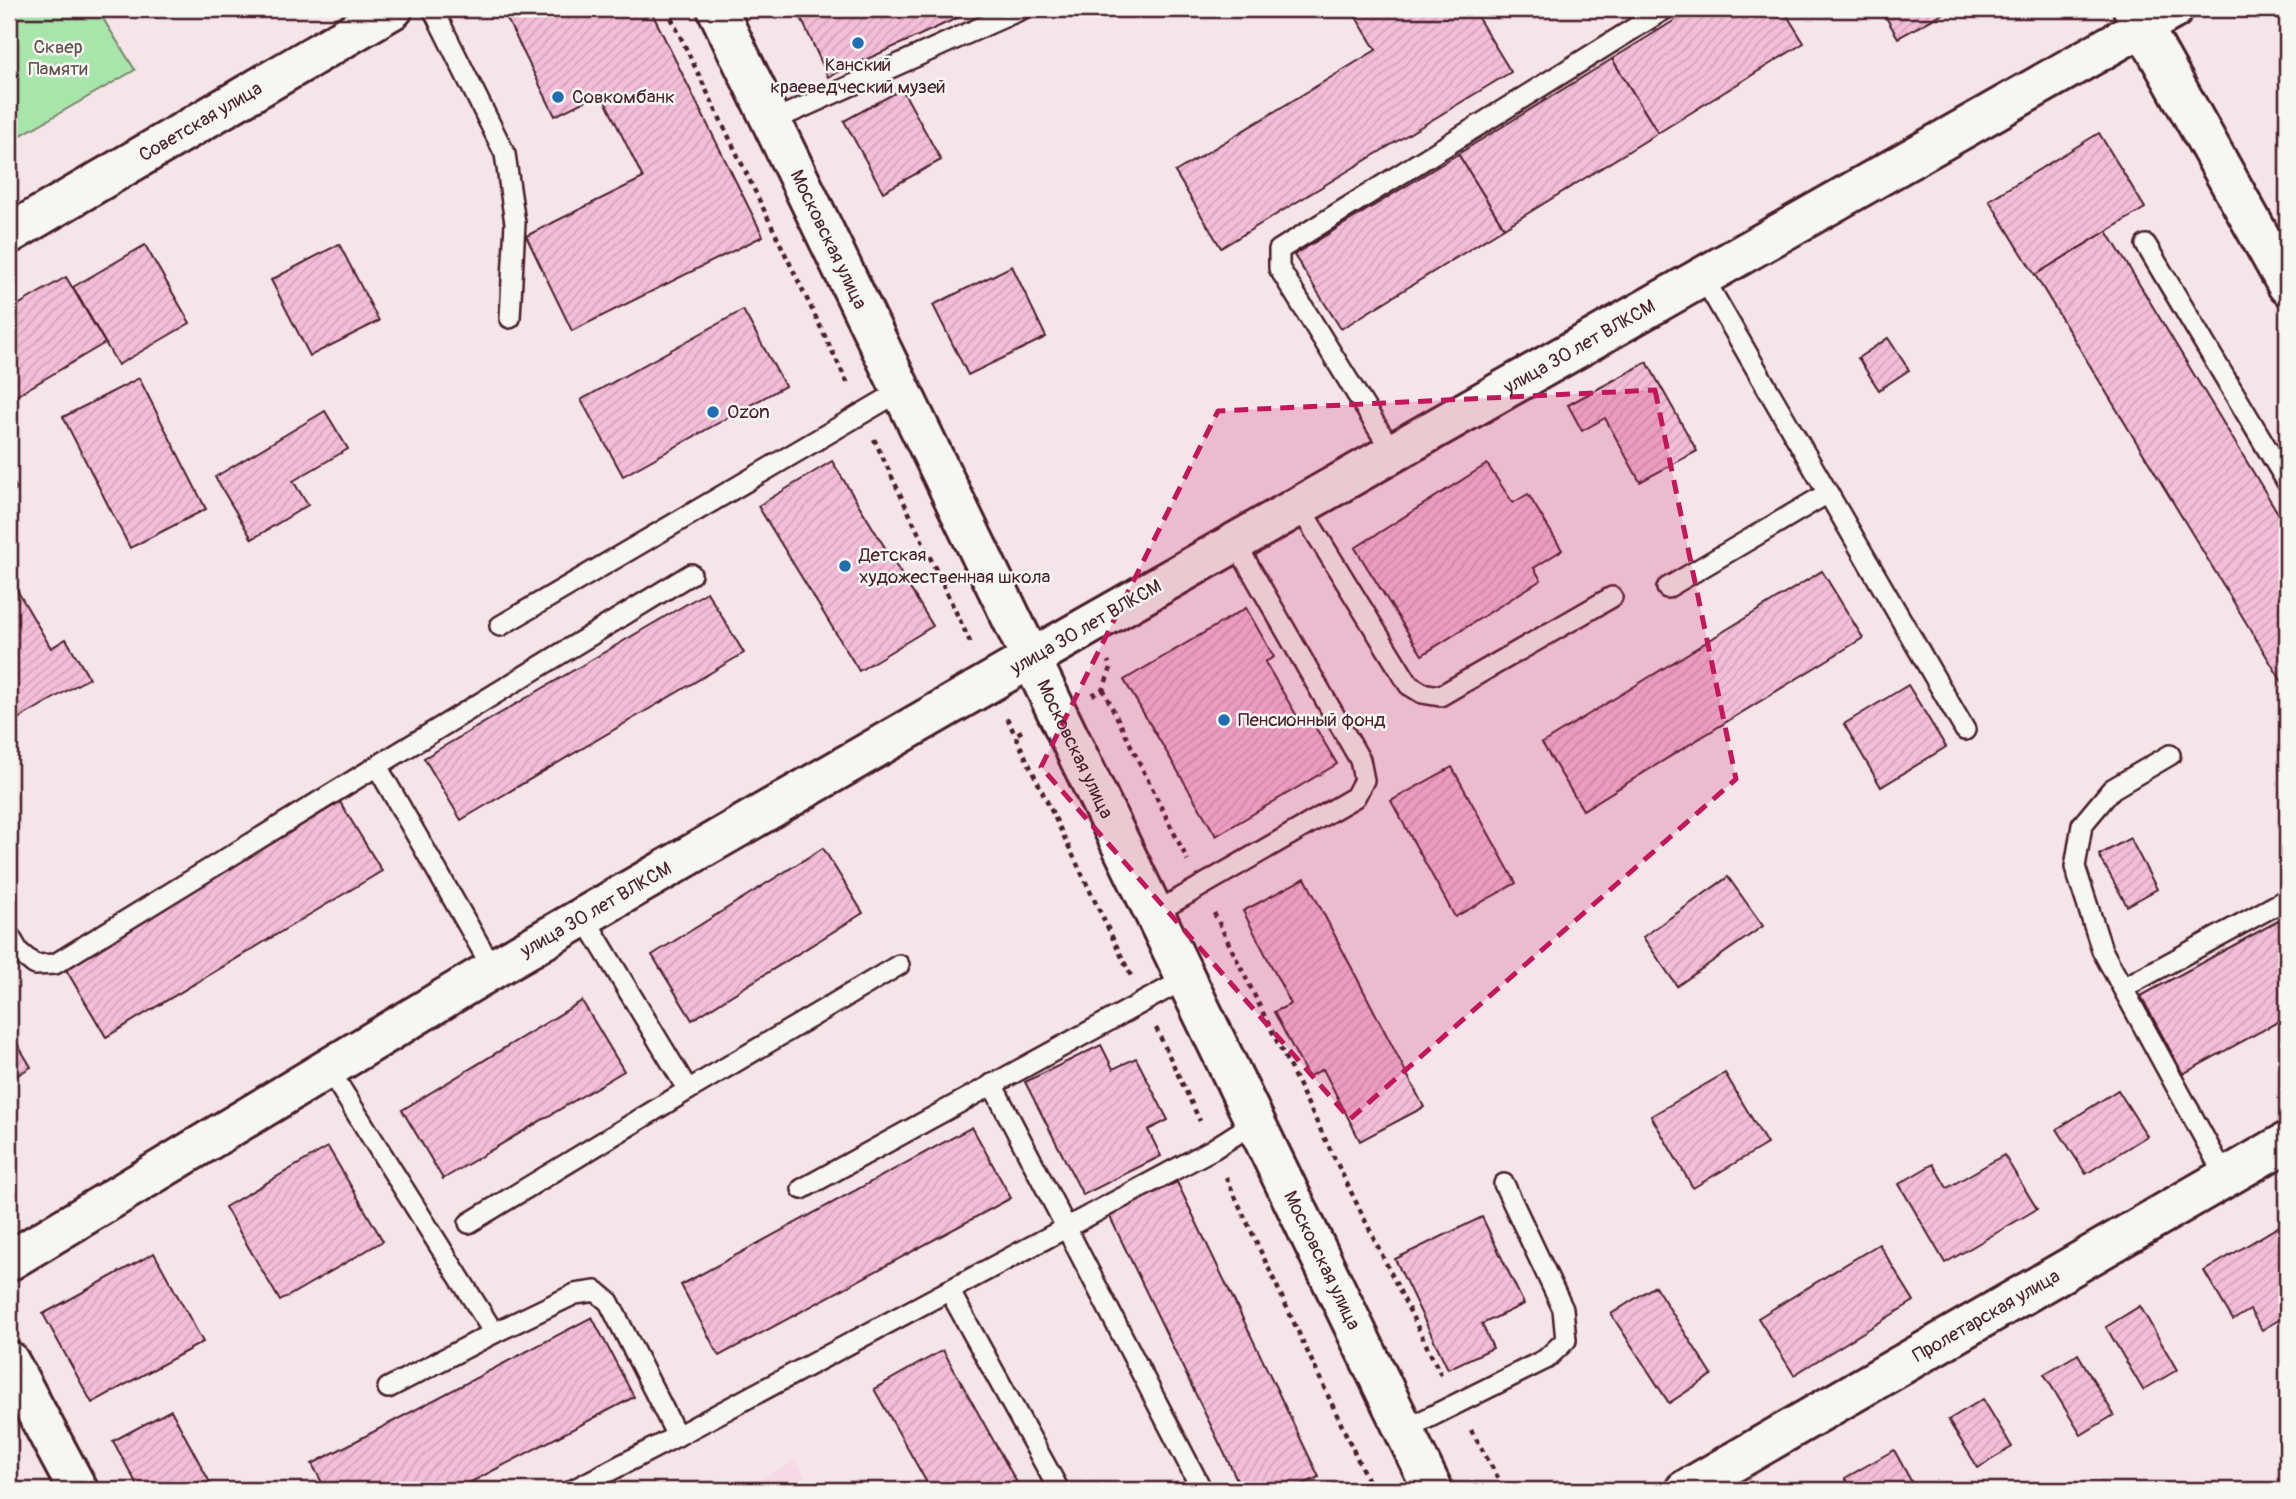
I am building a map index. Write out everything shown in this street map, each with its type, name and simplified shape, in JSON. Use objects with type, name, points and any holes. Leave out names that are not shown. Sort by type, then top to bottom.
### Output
[{"type":"street","name":"Советская улица","points":[[9,234],[393,9]]},
{"type":"street","name":"Московская улица","points":[[717,9],[1433,1490]]},
{"type":"street","name":"улица 30 лет ВЛКСМ","points":[[9,1261],[584,916],[1703,277],[2150,15]]},
{"type":"street","points":[[2150,15],[2287,285]]},
{"type":"street","name":"Пролетарская улица","points":[[1685,1490],[2287,1142]]},
{"type":"street","points":[[9,1361],[78,1490]]},
{"type":"lane","points":[[433,9],[505,154],[515,223],[510,318]]},
{"type":"lane","points":[[772,121],[1022,9]]},
{"type":"lane","points":[[1393,453],[1279,268],[1279,250],[1665,9]]},
{"type":"lane","points":[[2146,245],[2287,482]]},
{"type":"lane","points":[[1703,277],[1965,730]]},
{"type":"lane","points":[[499,626],[902,390]]},
{"type":"lane","points":[[1667,588],[1828,493]]},
{"type":"lane","points":[[1299,506],[1409,685],[1422,693],[1440,696],[1612,597]]},
{"type":"lane","points":[[1153,914],[1355,797],[1364,780],[1360,760],[1235,542]]},
{"type":"lane","points":[[9,935],[19,952],[35,965],[55,964],[691,573]]},
{"type":"lane","points":[[2171,755],[2112,789],[2082,825],[2075,867],[2102,950],[2225,1178]]},
{"type":"lane","points":[[377,766],[493,969]]},
{"type":"lane","points":[[2123,988],[2287,899]]},
{"type":"lane","points":[[584,916],[688,1090]]},
{"type":"lane","points":[[469,1223],[899,965]]},
{"type":"lane","points":[[802,1189],[1185,979]]},
{"type":"lane","points":[[328,1069],[494,1332]]},
{"type":"lane","points":[[992,1084],[1202,1490]]},
{"type":"lane","points":[[573,1490],[1213,1149],[1254,1122]]},
{"type":"lane","points":[[1404,1430],[1546,1359],[1566,1340],[1563,1309],[1504,1184]]},
{"type":"lane","points":[[949,1290],[1059,1490]]},
{"type":"lane","points":[[388,1388],[494,1332],[575,1294],[596,1291],[609,1303],[677,1436]]},
{"type":"path","points":[[1103,689],[1456,1404],[1506,1490]]},
{"type":"highlighted area","points":[[1655,390],[1736,779],[1350,1119],[1041,767],[1218,411]]},
{"type":"shaded area","points":[[796,1460],[812,1490],[742,1490]]},
{"type":"green space","name":"Сквер Памяти","points":[[9,9],[97,9],[135,70],[9,142]]},
{"type":"building","points":[[517,9],[650,9],[763,236],[572,331],[526,236],[643,178],[601,93],[555,116],[505,15]]},
{"type":"building","name":"Канский краеведческий музей","points":[[797,9],[977,9],[828,77]]},
{"type":"building","points":[[1351,9],[1483,9],[1475,13],[1511,72],[1221,248],[1175,172],[1376,50]]},
{"type":"building","points":[[1693,9],[1783,9],[1804,43],[1658,133],[1612,59]]},
{"type":"building","points":[[1881,9],[1951,9],[1898,38]]},
{"type":"building","points":[[1612,59],[1658,133],[1504,228],[1458,154]]},
{"type":"building","points":[[902,89],[941,160],[883,192],[844,121]]},
{"type":"building","points":[[2099,133],[2145,208],[2035,275],[1989,200]]},
{"type":"building","points":[[1458,154],[1504,228],[1341,329],[1294,255]]},
{"type":"building","points":[[2107,231],[2287,528],[2287,690],[2035,275]]},
{"type":"building","points":[[339,244],[379,321],[310,356],[271,280]]},
{"type":"building","points":[[145,245],[190,323],[118,365],[73,287]]},
{"type":"building","points":[[1012,266],[1046,337],[968,375],[933,305]]},
{"type":"building","points":[[66,277],[105,343],[9,400],[9,310]]},
{"type":"building","points":[[743,310],[785,386],[623,476],[581,400]]},
{"type":"building","points":[[1888,338],[1909,370],[1879,390],[1858,358]]},
{"type":"building","points":[[1647,362],[1697,451],[1640,482],[1605,418],[1582,431],[1568,405]]},
{"type":"building","points":[[139,378],[206,509],[130,548],[63,417]]},
{"type":"building","points":[[325,411],[348,449],[293,481],[308,505],[252,539],[215,477]]},
{"type":"building","name":"Детская художественная школа","points":[[832,461],[933,626],[859,671],[758,506]]},
{"type":"building","points":[[1487,464],[1513,503],[1528,494],[1562,550],[1534,568],[1541,580],[1422,655],[1355,548]]},
{"type":"building","points":[[9,474],[17,489],[9,494]]},
{"type":"building","points":[[1822,571],[1863,638],[1583,810],[1542,743]]},
{"type":"building","points":[[14,585],[51,648],[66,639],[89,678],[9,724],[9,588]]},
{"type":"building","points":[[707,592],[744,653],[461,820],[424,758]]},
{"type":"building","name":"Пенсионный фонд","points":[[1246,608],[1274,657],[1265,662],[1301,723],[1310,718],[1337,764],[1216,836],[1124,680]]},
{"type":"building","points":[[1908,685],[1946,747],[1881,787],[1844,724]]},
{"type":"building","points":[[1452,767],[1516,883],[1455,917],[1391,801]]},
{"type":"building","points":[[340,802],[382,871],[106,1037],[65,968]]},
{"type":"building","points":[[2130,838],[2157,889],[2127,906],[2099,855]]},
{"type":"building","points":[[823,848],[863,913],[692,1020],[652,955]]},
{"type":"building","points":[[1728,877],[1763,926],[1677,986],[1643,937]]},
{"type":"building","points":[[1305,878],[1424,1107],[1360,1141],[1323,1069],[1308,1077],[1274,1012],[1291,1004],[1243,911]]},
{"type":"building","points":[[2287,916],[2287,1017],[2183,1074],[2141,996]]},
{"type":"building","points":[[582,1001],[624,1071],[443,1179],[402,1110]]},
{"type":"building","points":[[9,1030],[31,1067],[9,1080]]},
{"type":"building","points":[[1101,1045],[1113,1069],[1136,1058],[1168,1120],[1148,1130],[1161,1156],[1083,1195],[1025,1082]]},
{"type":"building","points":[[1725,1073],[1767,1144],[1693,1188],[1651,1116]]},
{"type":"building","points":[[2118,1090],[2147,1136],[2086,1174],[2057,1129]]},
{"type":"building","points":[[972,1127],[1011,1198],[719,1356],[681,1285]]},
{"type":"building","points":[[328,1147],[383,1241],[280,1301],[225,1207]]},
{"type":"building","points":[[2004,1155],[2037,1209],[1945,1263],[1899,1184],[1933,1164],[1947,1188]]},
{"type":"building","points":[[1177,1182],[1319,1477],[1291,1490],[1242,1490],[1109,1215]]},
{"type":"building","points":[[1482,1217],[1524,1304],[1482,1324],[1493,1348],[1448,1369],[1395,1259]]},
{"type":"building","points":[[2283,1224],[2287,1231],[2287,1315],[2262,1330],[2250,1310],[2233,1320],[2204,1271]]},
{"type":"building","points":[[1879,1244],[1914,1301],[1794,1375],[1758,1318]]},
{"type":"building","points":[[154,1253],[203,1342],[92,1403],[43,1314]]},
{"type":"building","points":[[1655,1286],[1712,1375],[1669,1403],[1611,1314]]},
{"type":"building","points":[[2140,1306],[2177,1370],[2143,1390],[2106,1327]]},
{"type":"building","points":[[592,1317],[634,1397],[456,1490],[326,1490],[312,1464]]},
{"type":"building","points":[[943,1350],[1021,1490],[931,1490],[874,1389]]},
{"type":"building","points":[[2078,1354],[2114,1415],[2081,1435],[2044,1374]]},
{"type":"building","points":[[1983,1399],[2012,1447],[1978,1468],[1948,1420]]},
{"type":"building","points":[[171,1410],[214,1490],[140,1490],[113,1441]]},
{"type":"building","points":[[1894,1450],[1916,1490],[1852,1490],[1845,1478]]},
{"type":"place","name":"Канский краеведческий музей","points":[[858,43]]},
{"type":"place","name":"Совкомбанк","points":[[558,97]]},
{"type":"place","name":"Ozon","points":[[713,412]]},
{"type":"place","name":"Детская художественная школа","points":[[845,566]]},
{"type":"place","name":"Пенсионный фонд","points":[[1224,720]]}]
